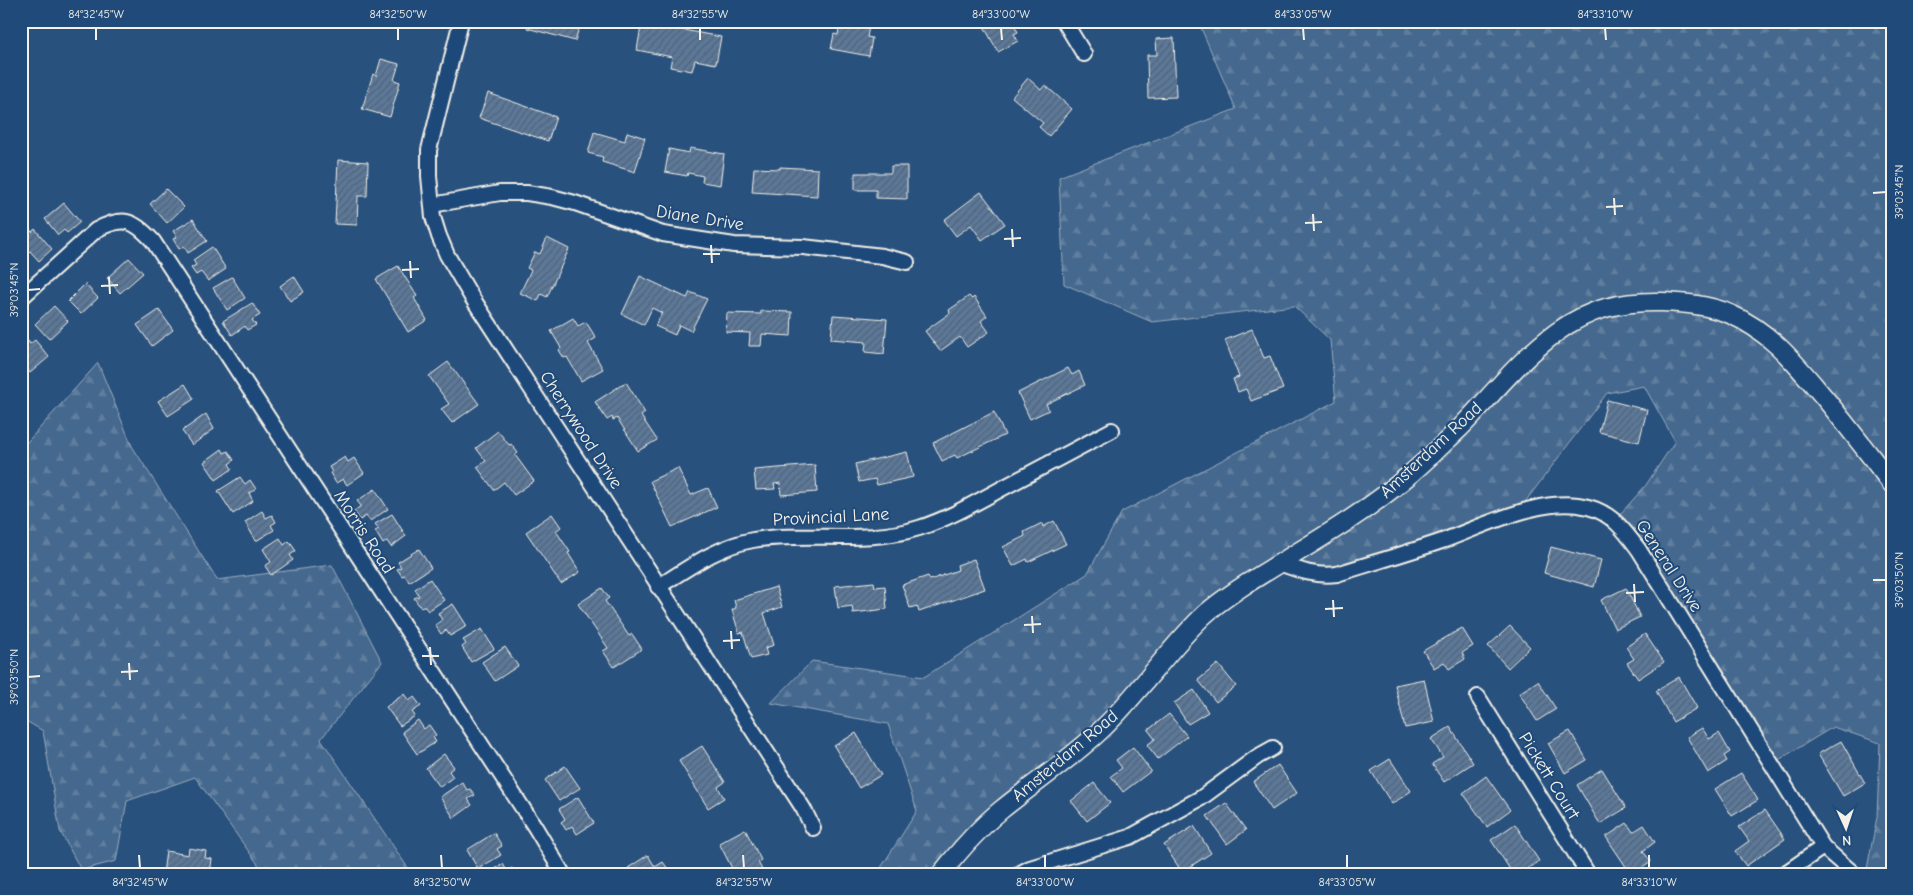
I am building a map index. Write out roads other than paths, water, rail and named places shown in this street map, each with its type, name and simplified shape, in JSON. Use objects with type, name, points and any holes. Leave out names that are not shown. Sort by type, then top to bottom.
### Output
[{"type":"street","name":"Cherrywood Drive","points":[[461,21],[430,150],[429,176],[432,205],[439,236],[447,255],[470,296],[511,355],[658,587],[803,808],[813,828]]},
{"type":"street","points":[[1064,21],[1084,54]]},
{"type":"street","name":"Diane Drive","points":[[432,205],[500,192],[527,192],[552,196],[575,203],[663,234],[734,245],[812,248],[882,256],[907,262]]},
{"type":"street","name":"Morris Road","points":[[21,298],[96,230],[107,224],[124,221],[142,229],[153,241],[299,464],[343,535],[535,827],[563,874]]},
{"type":"street","name":"Amsterdam Road","points":[[941,874],[962,847],[1000,811],[1102,730],[1202,617],[1220,602],[1351,518],[1402,481],[1460,428],[1508,374],[1572,321],[1596,310],[1616,304],[1642,301],[1690,303],[1731,314],[1755,328],[1791,358],[1842,419],[1892,484]]},
{"type":"street","name":"Provincial Lane","points":[[658,587],[717,552],[753,540],[780,537],[861,538],[920,528],[964,508],[1112,430]]},
{"type":"street","name":"General Drive","points":[[1279,563],[1304,573],[1326,576],[1440,541],[1516,514],[1550,505],[1576,505],[1602,512],[1625,530],[1639,550],[1823,847],[1854,874]]},
{"type":"street","name":"Pickett Court","points":[[1478,697],[1588,874]]},
{"type":"street","points":[[1019,874],[1030,868],[1130,837],[1200,798],[1257,757],[1273,748]]},
{"type":"street","points":[[1784,874],[1823,847]]}]
